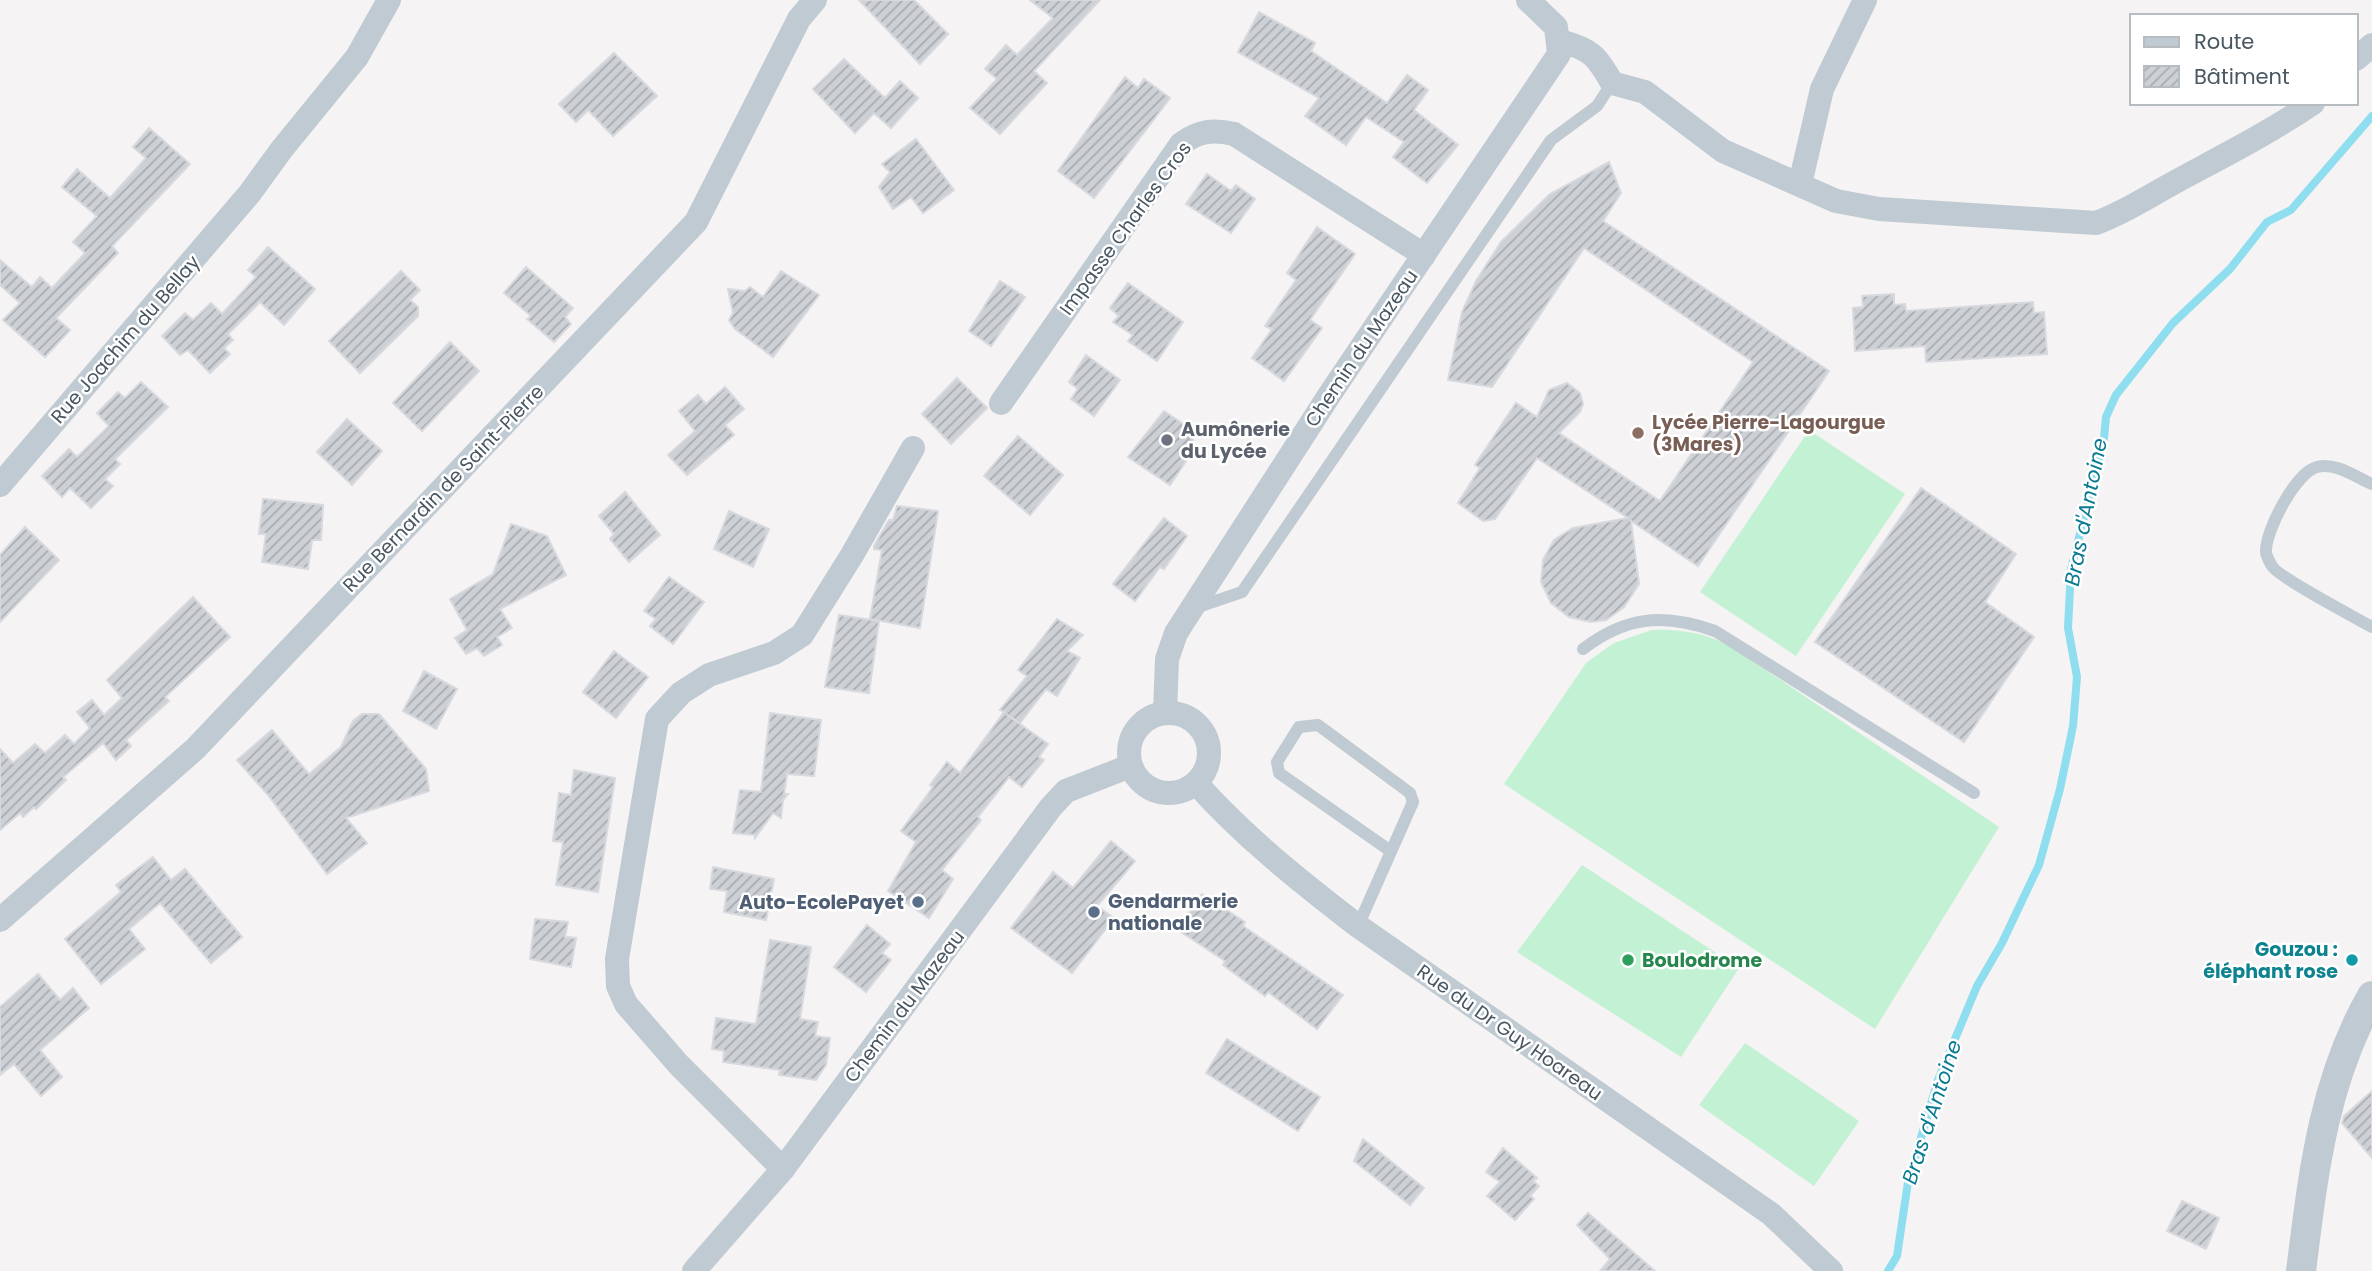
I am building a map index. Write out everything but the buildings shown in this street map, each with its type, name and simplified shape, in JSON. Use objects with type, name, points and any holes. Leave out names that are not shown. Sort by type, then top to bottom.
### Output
[{"type":"street","name":"Rue Joachim du Bellay","points":[[0,485],[250,193],[357,57],[389,0]]},
{"type":"street","name":"Rue Bernardin de Saint-Pierre","points":[[0,920],[195,749],[696,222],[799,19],[815,0]]},
{"type":"street","points":[[1528,0],[1556,27],[1560,41],[1577,45],[1597,56],[1612,83],[1645,92],[1723,151],[1836,201],[1879,209],[2096,223],[2130,211],[2174,182],[2272,131],[2310,105]]},
{"type":"street","points":[[1800,184],[1822,89],[1865,0]]},
{"type":"street","name":"Chemin du Mazeau","points":[[1165,712],[1167,659],[1176,633],[1424,255],[1548,72],[1559,54],[1560,41]]},
{"type":"street","points":[[2358,57],[2372,45]]},
{"type":"street","name":"Impasse Charles Cros","points":[[1001,403],[1181,144],[1191,136],[1219,130],[1234,134],[1424,255]]},
{"type":"street","points":[[783,1169],[679,1065],[626,1004],[618,986],[617,959],[657,719],[681,693],[709,675],[774,653],[802,635],[852,555],[913,448]]},
{"type":"street","points":[[1165,712],[1191,719],[1206,736],[1210,757],[1203,775],[1196,783],[1176,793],[1153,791],[1143,785],[1130,765],[1128,754],[1135,731],[1143,722],[1165,712]]},
{"type":"street","name":"Chemin du Mazeau","points":[[694,1271],[783,1169],[1051,807],[1066,791],[1130,765]]},
{"type":"street","name":"Rue du Dr Guy Hoareau","points":[[1196,783],[1294,877],[1358,926],[1771,1214],[1831,1271]]},
{"type":"street","points":[[2301,1271],[2327,1101],[2359,1018],[2372,996]]},
{"type":"lane","points":[[1192,609],[1241,592],[1551,140],[1597,106],[1612,83]]},
{"type":"lane","points":[[2372,484],[2347,472],[2315,467],[2305,474],[2287,497],[2274,521],[2266,552],[2273,570],[2372,627]]},
{"type":"lane","points":[[1583,649],[1605,632],[1634,622],[1683,620],[1715,631],[1974,793]]},
{"type":"lane","points":[[1358,926],[1389,850],[1413,802],[1410,793],[1318,724],[1299,727],[1277,762],[1279,774],[1389,850]]},
{"type":"green space","points":[[1809,430],[1905,494],[1796,656],[1700,592]]},
{"type":"green space","points":[[1652,630],[1694,633],[1733,648],[1999,827],[1875,1029],[1504,784],[1586,663],[1614,643]]},
{"type":"green space","name":"Boulodrome","points":[[1582,865],[1739,968],[1681,1057],[1517,952]]},
{"type":"green space","points":[[1745,1043],[1859,1121],[1814,1186],[1699,1105]]},
{"type":"waterway","name":"Bras d'Antoine","points":[[1888,1271],[1897,1256],[1908,1182],[1938,1080],[1977,986],[2002,943],[2039,865],[2060,789],[2073,726],[2077,677],[2068,628],[2071,569],[2104,438],[2106,417],[2116,395],[2173,323],[2230,269],[2267,222],[2291,210],[2372,116]]},
{"type":"place","name":"Lycée Pierre-Lagourgue (3Mares)","points":[[1638,433]]},
{"type":"place","name":"Aumônerie du Lycée","points":[[1167,440]]},
{"type":"place","name":"Auto-EcolePayet","points":[[918,902]]},
{"type":"place","name":"Gendarmerie nationale","points":[[1094,912]]},
{"type":"place","name":"Boulodrome","points":[[1628,960]]},
{"type":"place","name":"Gouzou : éléphant rose","points":[[2352,960]]}]
